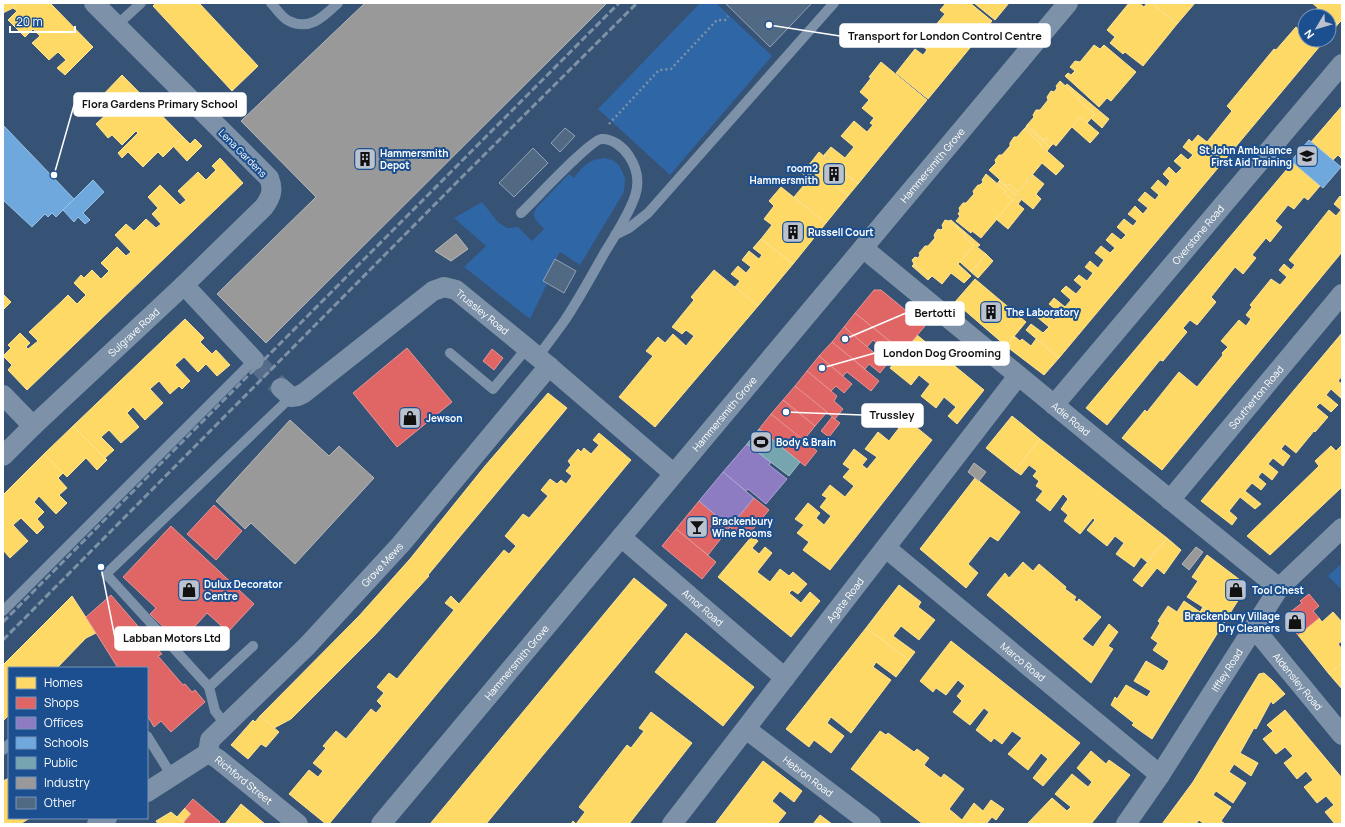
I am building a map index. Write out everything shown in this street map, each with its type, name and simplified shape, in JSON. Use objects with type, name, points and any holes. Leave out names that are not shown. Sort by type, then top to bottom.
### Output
[{"type":"street","name":"Lena Gardens","points":[[94,3],[269,178],[272,188],[271,194],[264,207]]},
{"type":"street","name":"Hammersmith Grove","points":[[381,824],[673,473],[1068,3]]},
{"type":"street","name":"Overstone Road","points":[[1054,405],[1342,64]]},
{"type":"street","name":"Sulgrave Road","points":[[3,456],[33,426],[184,285],[264,207]]},
{"type":"street","name":"Adie Road","points":[[863,248],[1279,588]]},
{"type":"street","points":[[184,285],[254,360]]},
{"type":"street","name":"Trussley Road","points":[[286,392],[298,396],[304,393],[433,291],[444,287],[456,290],[538,357],[673,473]]},
{"type":"street","name":"Southerton Road","points":[[1170,500],[1342,294]]},
{"type":"street","name":"Grove Mews","points":[[208,753],[210,740],[307,646],[401,544],[538,357]]},
{"type":"street","name":"Agate Road","points":[[672,824],[1018,376]]},
{"type":"street","points":[[3,395],[33,426]]},
{"type":"street","name":"Iffley Road","points":[[1126,824],[1160,775],[1279,588],[1342,528]]},
{"type":"street","name":"Amor Road","points":[[621,537],[785,678]]},
{"type":"street","name":"Marco Road","points":[[886,548],[1160,775]]},
{"type":"street","name":"Aldensley Road","points":[[1254,628],[1342,735]]},
{"type":"street","name":"Hebron Road","points":[[746,729],[871,824]]},
{"type":"street","name":"Richford Street","points":[[148,791],[208,753],[218,758],[298,824]]},
{"type":"lane","points":[[117,25],[141,3]]},
{"type":"lane","points":[[271,3],[288,20],[305,24],[310,24],[319,19],[338,3]]},
{"type":"lane","points":[[615,235],[630,228],[648,213],[834,3]]},
{"type":"lane","points":[[450,353],[493,389],[538,357],[565,320],[615,235],[634,198],[637,186],[637,176],[630,157],[618,144],[609,140],[601,139],[584,150],[521,213]]},
{"type":"lane","points":[[3,611],[254,360]]},
{"type":"lane","points":[[226,725],[215,711],[209,687],[106,574],[286,392]]},
{"type":"lane","points":[[209,687],[253,646]]},
{"type":"lane","points":[[148,738],[172,776]]},
{"type":"path","points":[[609,140],[607,126],[659,70],[670,69],[717,20],[724,20],[728,16]]},
{"type":"shaded area","points":[[700,3],[716,3],[772,56],[670,175],[598,109]]},
{"type":"shaded area","points":[[604,158],[612,160],[619,165],[625,178],[624,192],[580,265],[560,252],[543,281],[547,284],[530,319],[464,267],[486,246],[454,218],[482,202],[498,222],[507,228],[518,227],[532,241],[544,229],[534,216],[537,207],[569,174],[574,178],[586,164],[594,160]]},
{"type":"shaded area","points":[[1342,563],[1342,590],[1328,576]]},
{"type":"building: Homes","points":[[3,3],[17,3],[13,8],[3,13]]},
{"type":"building: Homes","points":[[17,3],[50,3],[93,47],[65,75],[57,68],[66,60],[58,52],[49,60],[32,43],[40,36],[33,29],[25,37],[8,20],[17,11],[13,8]]},
{"type":"building: Homes","points":[[156,3],[199,3],[258,66],[232,91],[153,6]]},
{"type":"building: Homes","points":[[946,3],[970,3],[992,21],[928,99],[896,73],[915,49],[923,55],[927,50],[920,44],[945,14],[940,10]]},
{"type":"building: Homes","points":[[974,3],[1009,3],[995,20]]},
{"type":"building: Homes","points":[[1129,3],[1139,3],[1144,7],[1147,3],[1152,3],[1177,24],[1143,66],[1125,52],[1123,54],[1110,43],[1115,37],[1107,30]]},
{"type":"building: Homes","points":[[1152,3],[1195,3],[1177,24]]},
{"type":"building: Homes","points":[[1312,3],[1342,3],[1342,20],[1338,24],[1337,23],[1337,8],[1318,8]]},
{"type":"building: Homes","points":[[1296,27],[1297,48],[1318,48],[1059,358],[1026,330],[1031,324],[1043,333],[1049,327],[1037,317],[1043,310],[1054,320],[1060,313],[1049,304],[1054,298],[1065,307],[1071,300],[1061,291],[1066,286],[1076,294],[1082,287],[1074,280],[1079,275],[1087,281],[1093,273],[1085,267],[1090,261],[1098,268],[1104,260],[1095,253],[1101,246],[1110,253],[1115,248],[1106,240],[1112,233],[1121,240],[1126,235],[1117,227],[1124,219],[1133,226],[1137,221],[1128,214],[1135,206],[1143,214],[1148,208],[1138,200],[1145,192],[1155,200],[1159,195],[1151,188],[1158,180],[1166,187],[1170,181],[1163,174],[1169,167],[1176,174],[1182,168],[1174,161],[1181,154],[1188,160],[1193,155],[1183,147],[1189,139],[1192,142],[1198,135],[1207,142],[1232,111],[1227,106],[1274,49],[1276,50]]},
{"type":"building: Homes","points":[[1094,45],[1100,49],[1104,45],[1136,72],[1111,101],[1107,98],[1099,107],[1065,76],[1068,73],[1071,75],[1075,71],[1070,67],[1075,61],[1080,62]]},
{"type":"building: Homes","points":[[881,62],[927,100],[858,184],[824,155],[831,147],[845,158],[854,147],[841,136],[854,121],[867,132],[873,125],[870,123],[874,118],[862,108],[869,100],[860,92],[871,78],[869,77]]},
{"type":"building: Homes","points":[[122,75],[183,137],[163,157],[158,152],[143,167],[128,152],[122,158],[118,153],[138,133],[136,131],[122,145],[112,135],[108,138],[96,124],[114,107],[109,103],[107,105],[100,98]]},
{"type":"building: Homes","points":[[1060,81],[1079,98],[1078,100],[1095,114],[1087,123],[1080,117],[1056,146],[1046,138],[1044,140],[1027,125],[1034,117],[1033,115],[1036,110],[1040,110],[1048,100],[1047,97],[1051,91],[1054,92],[1057,88],[1056,86]]},
{"type":"building: Homes","points":[[1067,84],[1109,119],[1102,128],[1091,118],[1095,114],[1078,100],[1079,98],[1065,86]]},
{"type":"building: Homes","points":[[1342,106],[1342,159],[1338,155],[1333,160],[1311,142]]},
{"type":"building: Homes","points":[[1080,117],[1099,133],[1090,143],[1072,127]]},
{"type":"building: Homes","points":[[1027,125],[1044,140],[1046,138],[1053,144],[1050,147],[1026,127]]},
{"type":"building: Homes","points":[[1026,127],[1050,147],[1047,151],[1024,129]]},
{"type":"building: Homes","points":[[1024,129],[1064,166],[1056,175],[1042,163],[1018,192],[1009,184],[1007,186],[989,170],[996,163],[995,160],[999,155],[1002,155],[1010,146],[1010,143],[1014,137],[1017,137]]},
{"type":"building: Homes","points":[[183,137],[190,144],[195,139],[202,146],[187,161],[173,146]]},
{"type":"building: Homes","name":"room2 Hammersmith","points":[[819,152],[858,184],[848,196],[809,165]]},
{"type":"building: Homes","points":[[220,158],[243,183],[27,390],[8,370],[12,365],[3,356],[11,348],[8,345],[20,333],[30,343],[26,347],[28,349],[38,341],[29,332],[68,295],[77,304],[86,295],[74,283],[81,275],[84,278],[92,270],[101,279],[109,271],[101,263],[117,247],[126,256],[131,252],[115,235],[126,224],[134,231],[146,219],[156,228],[161,224],[152,214],[158,208],[148,197],[160,185],[180,205],[186,200],[178,191],[198,172],[206,180],[216,170],[212,166]]},
{"type":"building: Homes","points":[[1293,162],[1320,186],[1308,200],[1304,197],[1294,209],[1288,205],[1275,221],[1282,227],[1270,242],[1266,238],[1252,255],[1256,258],[1243,274],[1235,267],[1211,297],[1216,302],[1197,325],[1190,320],[1183,328],[1187,332],[1163,361],[1160,360],[1107,425],[1086,408]]},
{"type":"building: Homes","points":[[809,165],[848,196],[826,223],[794,197],[809,179],[802,173]]},
{"type":"building: Homes","points":[[986,174],[1006,191],[1004,193],[1013,200],[981,238],[972,231],[971,233],[956,221],[960,216],[958,214],[960,211],[959,208],[974,194],[973,191],[983,182],[982,180]]},
{"type":"building: Homes","points":[[1033,175],[1044,184],[1036,194],[1041,199],[1033,209],[999,181],[1000,180],[1007,186],[1009,184],[1018,192]]},
{"type":"building: Homes","points":[[999,181],[1021,200],[1018,204],[1024,209],[1008,229],[996,219],[1013,200],[1004,193],[1006,191],[997,184]]},
{"type":"building: Homes","name":"Russell Court","points":[[781,187],[826,223],[793,264],[761,239],[772,225],[764,219],[774,206],[769,201]]},
{"type":"building: Homes","points":[[1340,196],[1342,198],[1342,252],[1162,470],[1122,438],[1145,410],[1147,412],[1179,372],[1197,387],[1228,347],[1221,341],[1239,320],[1246,326],[1251,319],[1246,315],[1252,307],[1250,305],[1271,279],[1280,285],[1287,277],[1279,270],[1284,264],[1291,270],[1295,265],[1289,260],[1329,210],[1336,216],[1341,210],[1334,204]]},
{"type":"building: Homes","points":[[945,220],[949,221],[974,245],[958,264],[971,276],[964,283],[951,273],[942,284],[932,276],[930,278],[914,264],[912,260],[915,257],[918,258],[920,255],[919,253],[935,238],[934,235],[938,229],[941,230],[943,228],[942,225]]},
{"type":"building: Homes","points":[[951,220],[980,245],[977,247],[986,254],[971,272],[960,262],[974,245],[949,221]]},
{"type":"building: Homes","points":[[761,239],[793,264],[758,306],[735,287],[740,281],[731,274],[738,266],[746,273],[751,267],[742,260],[749,251],[759,259],[762,255],[753,248]]},
{"type":"building: Homes","points":[[986,254],[993,261],[978,278],[971,272]]},
{"type":"building: Homes","points":[[914,264],[930,278],[928,280],[912,266]]},
{"type":"building: Homes","points":[[714,270],[758,306],[655,427],[619,397],[653,356],[646,351],[658,337],[665,343],[673,334],[686,346],[694,336],[686,330],[682,334],[672,327],[694,300],[691,297]]},
{"type":"building: Homes","name":"The Laboratory","points":[[975,279],[1026,322],[1006,346],[955,302]]},
{"type":"building: Homes","points":[[3,294],[11,302],[3,310]]},
{"type":"building: Homes","points":[[185,319],[204,338],[200,342],[212,354],[216,350],[230,365],[217,376],[206,364],[198,372],[184,357],[175,365],[190,381],[182,389],[179,386],[170,394],[159,381],[150,389],[163,403],[145,420],[133,407],[127,413],[139,427],[121,443],[109,430],[101,437],[114,450],[105,458],[73,426]]},
{"type":"building: Homes","points":[[1342,333],[1342,376],[1338,381],[1342,384],[1342,399],[1331,389],[1326,395],[1338,405],[1331,412],[1320,403],[1316,407],[1328,417],[1296,453],[1285,444],[1281,449],[1290,456],[1283,466],[1273,458],[1268,464],[1278,472],[1272,480],[1262,472],[1258,477],[1266,484],[1261,490],[1252,483],[1245,491],[1261,504],[1255,509],[1240,497],[1229,511],[1237,518],[1232,525],[1201,501]]},
{"type":"building: Homes","points":[[917,335],[984,390],[957,424],[948,416],[956,407],[944,397],[936,408],[921,396],[930,384],[919,375],[911,385],[890,368]]},
{"type":"building: Homes","points":[[1014,336],[1020,341],[1022,339],[1031,346],[1036,339],[1059,358],[1044,375],[1006,346]]},
{"type":"building: Homes","points":[[548,393],[567,408],[428,575],[429,576],[375,635],[291,719],[274,728],[260,716],[359,616],[410,559],[485,466]]},
{"type":"building: Homes","points":[[895,410],[932,440],[830,570],[803,550],[809,542],[797,533],[804,525],[795,519],[808,503],[820,513],[816,518],[824,525],[831,516],[820,507],[827,498],[822,495],[830,485],[845,497],[854,486],[843,477],[850,469],[843,464],[854,449],[867,459],[862,465],[867,469],[877,457],[865,449],[878,432],[889,441],[899,428],[888,419]]},
{"type":"building: Homes","points":[[1012,416],[1040,439],[1015,471],[986,448]]},
{"type":"building: Homes","points":[[73,426],[107,460],[97,470],[86,458],[67,477],[44,454]]},
{"type":"building: Homes","points":[[599,433],[631,460],[329,824],[326,824],[289,794],[309,770],[318,777],[323,771],[313,763],[326,748],[323,746],[336,731],[346,739],[371,709],[376,713],[382,706],[377,701],[384,693],[377,687],[389,673],[397,679],[454,610],[445,603],[451,596],[459,604],[504,550],[509,554],[516,546],[505,536],[523,514],[529,518],[548,496],[541,490],[550,479],[557,484],[561,480],[566,484],[572,476],[566,471],[571,465],[568,461],[578,449],[581,452],[584,448],[591,454],[599,445],[593,440]]},
{"type":"building: Homes","points":[[1040,439],[1167,538],[1147,562],[1141,557],[1134,567],[1116,554],[1124,543],[1115,536],[1107,546],[1087,530],[1095,520],[1093,518],[1080,534],[1064,521],[1068,515],[1061,509],[1068,499],[1063,494],[1050,511],[1036,500],[1043,491],[1036,486],[1039,481],[1033,476],[1037,471],[1029,465],[1021,475],[1015,471]]},
{"type":"building: Homes","points":[[1342,445],[1342,487],[1270,555],[1247,536],[1319,466],[1315,461],[1331,446],[1336,451]]},
{"type":"building: Homes","points":[[44,454],[63,473],[58,478],[67,488],[59,495],[67,503],[56,514],[39,496],[34,502],[44,512],[37,519],[44,527],[37,534],[21,518],[13,525],[28,541],[10,558],[3,550],[3,495]]},
{"type":"building: Homes","points":[[975,478],[1020,512],[998,541],[990,536],[968,564],[978,573],[966,588],[920,549]]},
{"type":"building: Homes","points":[[752,536],[758,541],[752,548],[759,554],[765,547],[772,553],[757,572],[770,582],[780,569],[789,576],[793,572],[807,584],[798,594],[792,590],[789,593],[801,603],[810,592],[820,601],[791,637],[718,577]]},
{"type":"building: Homes","points":[[1167,538],[1181,550],[1164,574],[1157,568],[1142,587],[1133,580]]},
{"type":"building: Homes","points":[[1207,555],[1244,583],[1246,588],[1225,621],[1187,597],[1198,581],[1192,577]]},
{"type":"building: Homes","points":[[1023,562],[1033,571],[1039,564],[1066,587],[1065,589],[1076,597],[1074,600],[1077,602],[1079,599],[1101,617],[1082,639],[1093,647],[1109,624],[1118,632],[1108,646],[1113,649],[1091,683],[987,595],[1005,573],[1009,578]]},
{"type":"building: Homes","points":[[634,578],[667,605],[486,824],[430,824]]},
{"type":"building: Homes","points":[[899,585],[921,602],[918,607],[935,620],[919,640],[901,626],[893,636],[915,652],[909,660],[866,628]]},
{"type":"building: Homes","points":[[72,596],[96,633],[86,638],[58,667],[8,667],[8,716],[3,721],[3,665]]},
{"type":"building: Homes","points":[[1184,601],[1200,612],[1203,607],[1225,621],[1152,739],[1132,725],[1134,723],[1111,705],[1115,697],[1117,699],[1126,685],[1147,697],[1151,691],[1134,681],[1146,661],[1163,671],[1166,667],[1169,661],[1153,650],[1158,643],[1151,638],[1160,623],[1158,621],[1168,606],[1177,612]]},
{"type":"building: Homes","points":[[1333,612],[1342,622],[1342,641],[1338,644],[1342,649],[1342,663],[1329,674],[1298,635],[1319,618],[1322,622]]},
{"type":"building: Homes","points":[[866,628],[909,660],[896,677],[876,662],[873,667],[891,680],[851,733],[831,717],[827,723],[844,736],[831,753],[814,740],[809,747],[786,729]]},
{"type":"building: Homes","points":[[686,633],[754,687],[723,726],[655,672]]},
{"type":"building: Homes","points":[[951,641],[1080,743],[1043,786],[1033,778],[1048,759],[1041,753],[1028,770],[1008,754],[1022,738],[1012,731],[1002,744],[994,738],[991,742],[976,730],[989,712],[984,708],[970,725],[953,712],[962,701],[957,696],[965,686],[958,680],[946,695],[936,688],[933,692],[920,681]]},
{"type":"building: Homes","points":[[1342,663],[1342,689],[1329,674]]},
{"type":"building: Homes","points":[[1264,673],[1285,694],[1273,704],[1271,701],[1256,729],[1254,728],[1240,753],[1258,763],[1251,776],[1234,764],[1229,772],[1246,783],[1233,803],[1216,791],[1213,795],[1231,807],[1221,821],[1225,824],[1204,824],[1199,820],[1196,824],[1162,824],[1193,782],[1259,674]]},
{"type":"building: Homes","points":[[1285,710],[1342,778],[1342,824],[1335,824],[1325,812],[1334,805],[1326,796],[1317,803],[1304,787],[1313,780],[1306,771],[1297,779],[1284,763],[1293,756],[1285,747],[1276,754],[1263,739],[1273,731],[1267,725]]},
{"type":"building: Homes","points":[[651,712],[692,743],[629,824],[576,824],[585,812],[579,807],[627,745],[631,748],[644,731],[639,728]]},
{"type":"building: Homes","points":[[260,716],[279,732],[266,747],[261,744],[248,759],[231,745],[253,720],[255,722]]},
{"type":"building: Homes","points":[[880,731],[886,735],[888,733],[914,752],[917,749],[929,758],[924,765],[941,778],[944,774],[964,789],[949,809],[962,820],[974,803],[983,811],[991,800],[1004,809],[996,820],[992,817],[986,824],[923,824],[851,769]]},
{"type":"building: Homes","points":[[1091,751],[1106,764],[1109,760],[1130,775],[1091,824],[1027,824],[1052,798],[1067,811],[1071,807],[1055,794],[1072,774],[1088,787],[1092,782],[1077,768]]},
{"type":"building: Homes","points":[[763,761],[802,791],[794,802],[780,791],[772,801],[786,813],[778,823],[780,824],[715,824]]},
{"type":"building: Homes","points":[[8,778],[8,819],[28,819],[20,824],[3,824],[3,781]]},
{"type":"building: Homes","points":[[241,804],[265,824],[225,824]]},
{"type":"building: Homes","points":[[185,808],[191,814],[184,822],[177,817]]},
{"type":"building: Homes","points":[[171,812],[186,824],[158,824],[156,821]]},
{"type":"building: Homes","points":[[820,815],[832,824],[813,824]]},
{"type":"building: Shops","points":[[874,290],[881,290],[925,326],[903,352],[855,313]]},
{"type":"building: Shops","points":[[855,313],[903,352],[897,360],[873,340],[867,347],[844,327]]},
{"type":"building: Shops","points":[[844,327],[887,364],[880,373],[869,364],[865,369],[832,342]]},
{"type":"building: Shops","points":[[832,342],[879,381],[871,391],[847,372],[843,376],[819,356]]},
{"type":"building: Shops","points":[[407,348],[452,402],[397,447],[353,393]]},
{"type":"building: Shops","points":[[492,349],[503,358],[494,370],[483,361]]},
{"type":"building: Shops","points":[[819,356],[852,384],[844,393],[836,386],[831,391],[807,371]]},
{"type":"building: Shops","points":[[807,371],[837,396],[834,401],[843,409],[835,419],[795,386]]},
{"type":"building: Shops","points":[[795,386],[827,412],[815,426],[783,400]]},
{"type":"building: Shops","points":[[783,400],[815,426],[803,441],[771,414]]},
{"type":"building: Shops","points":[[771,414],[817,451],[805,466],[759,429]]},
{"type":"building: Shops","points":[[832,417],[840,423],[829,437],[821,431]]},
{"type":"building: Shops","points":[[754,498],[769,510],[745,539],[730,527]]},
{"type":"building: Shops","points":[[699,501],[730,527],[708,555],[676,529]]},
{"type":"building: Shops","points":[[214,505],[242,531],[216,560],[187,534]]},
{"type":"building: Shops","name":"Dulux Decorator Centre","points":[[171,526],[254,604],[228,632],[207,613],[186,636],[184,634],[178,641],[150,614],[156,608],[123,577]]},
{"type":"building: Shops","points":[[676,529],[716,562],[702,579],[662,546]]},
{"type":"building: Shops","points":[[1309,594],[1319,606],[1313,611],[1319,618],[1298,635],[1286,622],[1285,616],[1302,603],[1300,601]]},
{"type":"building: Shops","points":[[111,595],[162,654],[158,656],[183,685],[185,684],[192,692],[195,690],[205,702],[171,732],[161,721],[154,727],[148,717],[148,667],[117,667],[86,617]]},
{"type":"building: Shops","points":[[193,799],[220,822],[218,824],[186,824],[184,822],[191,814],[185,808]]},
{"type":"building: Offices","points":[[747,444],[771,462],[769,465],[787,479],[766,504],[748,489],[746,491],[723,472]]},
{"type":"building: Offices","points":[[723,472],[754,498],[730,527],[699,501]]},
{"type":"building: Schools","points":[[3,125],[74,199],[56,217],[52,213],[48,217],[45,214],[32,227],[3,200]]},
{"type":"building: Schools","points":[[1309,140],[1341,167],[1323,188],[1291,161]]},
{"type":"building: Schools","points":[[93,180],[104,192],[83,213],[90,220],[85,224],[78,217],[74,222],[63,210]]},
{"type":"building: Public","points":[[759,429],[800,462],[789,476],[747,444]]},
{"type":"building: Industry","name":"Hammersmith Depot","points":[[365,3],[607,3],[266,343],[217,294],[316,197],[241,121]]},
{"type":"building: Industry","points":[[456,234],[468,249],[451,261],[435,251]]},
{"type":"building: Industry","points":[[290,420],[329,456],[339,446],[374,478],[295,564],[251,523],[245,529],[216,501]]},
{"type":"building: Industry","points":[[974,463],[986,472],[979,481],[968,472]]},
{"type":"building: Industry","points":[[1196,547],[1203,552],[1189,570],[1182,564]]},
{"type":"building: Other","points":[[725,3],[812,3],[770,47]]},
{"type":"building: Other","points":[[565,128],[575,136],[560,152],[551,143]]},
{"type":"building: Other","points":[[533,148],[548,163],[514,197],[499,183]]},
{"type":"building: Other","points":[[555,259],[576,271],[564,293],[543,281]]},
{"type":"tunnel","points":[[254,360],[281,388]]},
{"type":"railway","points":[[3,622],[619,3]]},
{"type":"railway","points":[[3,640],[464,175],[637,3]]},
{"type":"place","name":"Transport for London Control Centre","points":[[769,25]]},
{"type":"place","name":"St John Ambulance First Aid Training","points":[[1307,156]]},
{"type":"place","name":"Hammersmith Depot","points":[[365,159]]},
{"type":"place","name":"room2 Hammersmith","points":[[834,174]]},
{"type":"place","name":"Flora Gardens Primary School","points":[[54,175]]},
{"type":"place","name":"Russell Court","points":[[793,232]]},
{"type":"place","name":"The Laboratory","points":[[991,312]]},
{"type":"place","name":"Bertotti","points":[[845,339]]},
{"type":"place","name":"London Dog Grooming","points":[[822,368]]},
{"type":"place","name":"Trussley","points":[[786,412]]},
{"type":"place","name":"Jewson","points":[[410,418]]},
{"type":"place","name":"Body & Brain","points":[[761,442]]},
{"type":"place","name":"Brackenbury Wine Rooms","points":[[697,527]]},
{"type":"place","name":"Labban Motors Ltd","points":[[101,567]]},
{"type":"place","name":"Dulux Decorator Centre","points":[[189,590]]},
{"type":"place","name":"Tool Chest","points":[[1236,590]]},
{"type":"place","name":"Brackenbury Village Dry Cleaners","points":[[1295,622]]}]
